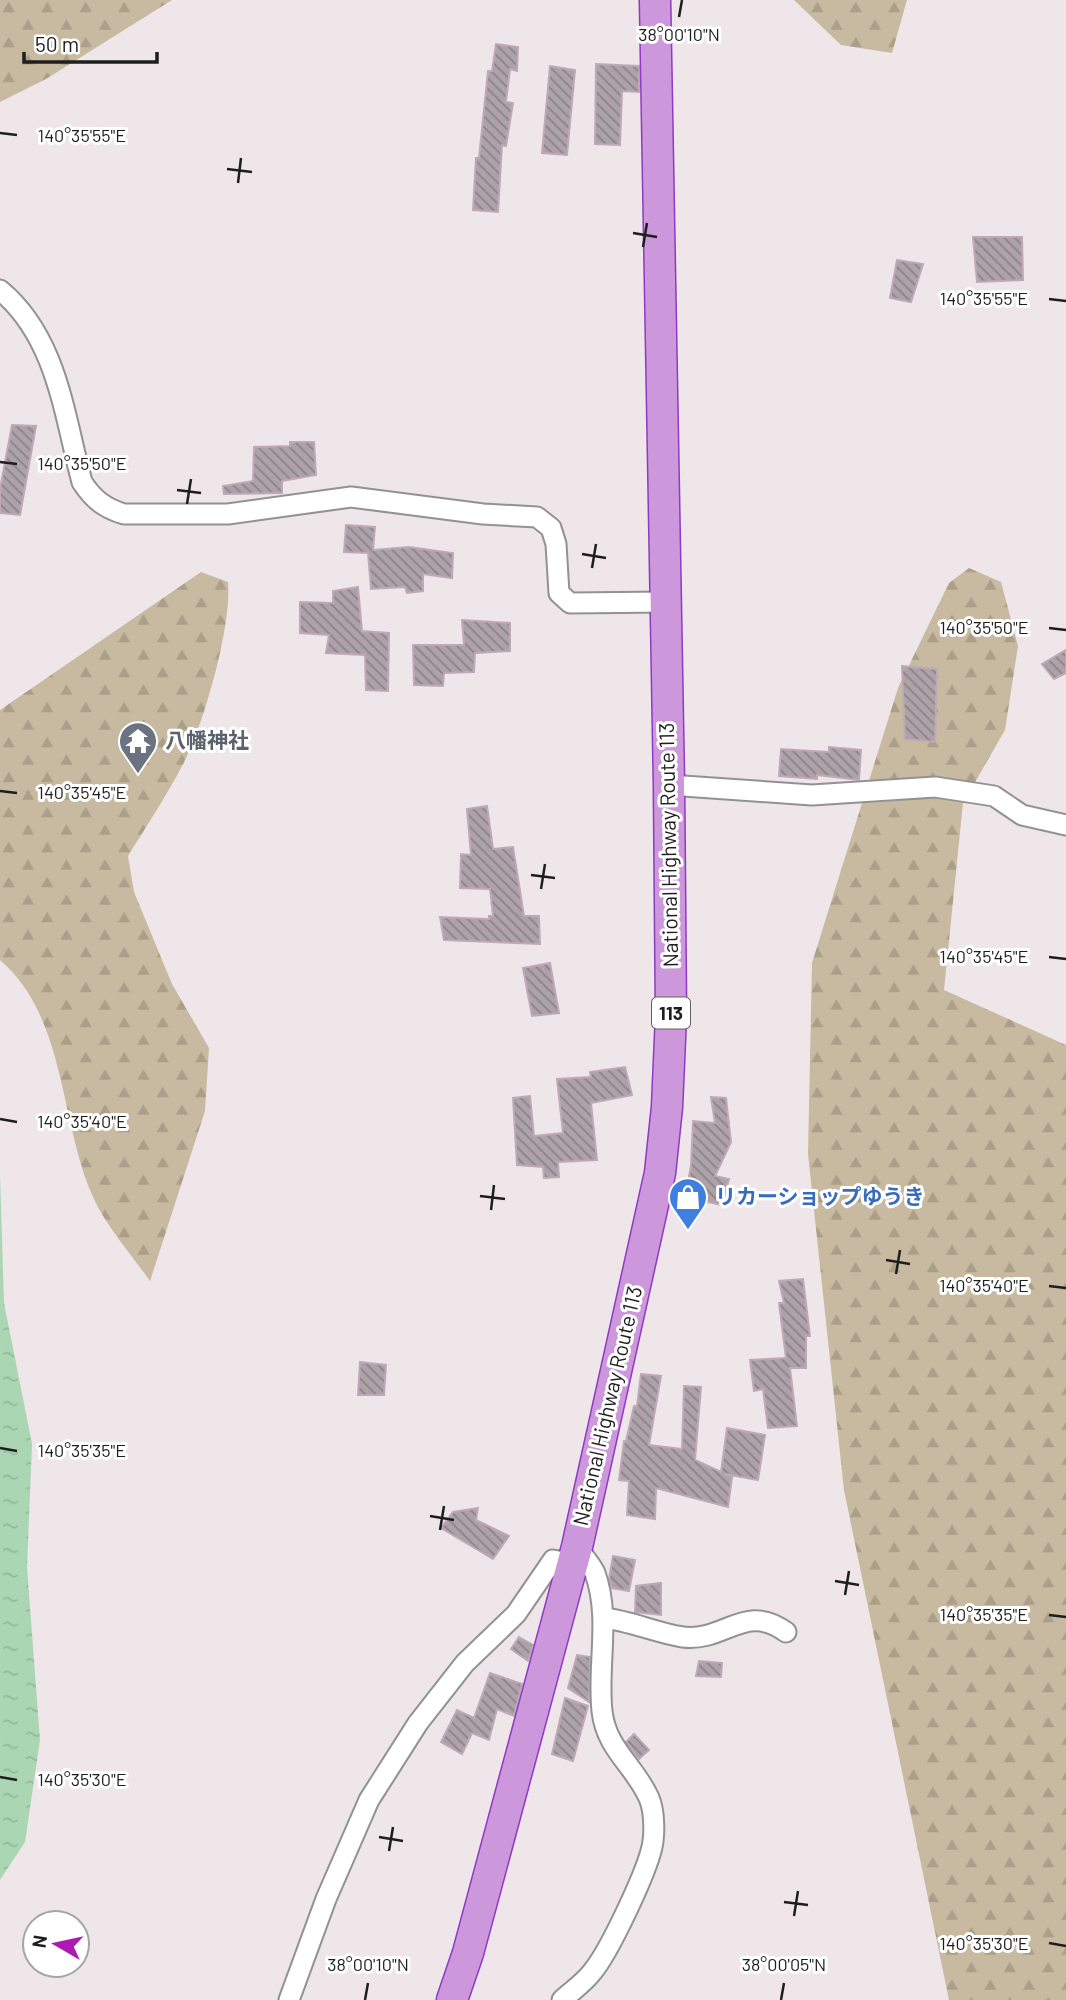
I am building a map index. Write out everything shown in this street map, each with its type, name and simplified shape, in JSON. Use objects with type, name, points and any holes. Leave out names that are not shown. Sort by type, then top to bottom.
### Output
[{"type":"highway","name":"National Highway Route 113","points":[[452,2000],[468,1953],[574,1555],[660,1173],[667,1107],[671,1016],[669,785],[655,0]]},
{"type":"street","points":[[0,290],[27,320],[53,363],[82,482],[91,496],[108,509],[124,514],[228,514],[351,497],[483,514],[537,517],[551,528],[556,544],[559,593],[570,603],[666,602]]},
{"type":"street","points":[[669,785],[812,795],[935,787],[994,796],[1022,815],[1066,825]]},
{"type":"street","points":[[289,2000],[326,1899],[369,1800],[418,1723],[465,1663],[516,1614],[553,1560],[574,1555],[594,1572],[604,1618],[602,1709],[606,1734],[616,1752],[640,1780],[651,1802],[652,1850],[605,1955],[592,1973],[562,2000]]},
{"type":"street","points":[[604,1618],[685,1637],[722,1631],[756,1619],[771,1622],[786,1632]]},
{"type":"green space","points":[[0,0],[172,0],[46,79],[0,102]]},
{"type":"green space","points":[[794,0],[907,0],[892,53],[841,45]]},
{"type":"green space","points":[[969,568],[1001,582],[1018,646],[1005,730],[963,803],[944,990],[1066,1045],[1066,2000],[949,2000],[844,1490],[808,1154],[812,963],[898,688],[949,583]]},
{"type":"green space","points":[[201,572],[228,582],[221,650],[207,704],[190,751],[128,856],[134,892],[172,984],[209,1048],[205,1111],[150,1281],[98,1208],[82,1167],[50,1040],[38,1011],[22,984],[0,960],[0,710]]},
{"type":"water","points":[[0,1174],[4,1303],[32,1444],[27,1567],[40,1740],[25,1842],[0,1880]]},
{"type":"building","points":[[496,44],[518,47],[517,71],[510,69],[506,102],[513,103],[506,146],[502,145],[498,212],[473,210],[476,158],[479,158],[488,71],[492,71]]},
{"type":"building","points":[[596,64],[639,66],[639,92],[622,91],[620,145],[595,144]]},
{"type":"building","points":[[550,66],[575,70],[567,155],[542,153]]},
{"type":"building","points":[[973,237],[1022,237],[1023,280],[977,282]]},
{"type":"building","points":[[897,260],[923,264],[911,302],[890,298]]},
{"type":"building","points":[[12,425],[36,426],[20,515],[0,513],[0,489]]},
{"type":"building","points":[[290,442],[314,442],[316,475],[282,481],[282,493],[224,494],[223,486],[253,481],[254,447],[290,446]]},
{"type":"building","points":[[346,525],[375,527],[373,550],[409,547],[453,553],[452,578],[423,574],[423,591],[407,593],[405,587],[371,589],[368,553],[344,552]]},
{"type":"building","points":[[358,587],[362,631],[389,633],[388,691],[366,690],[365,655],[326,653],[329,635],[300,633],[300,602],[333,603],[333,591]]},
{"type":"building","points":[[462,620],[510,623],[510,651],[475,653],[474,672],[444,673],[443,686],[414,685],[413,645],[464,645]]},
{"type":"building","points":[[1066,650],[1066,673],[1054,679],[1042,664]]},
{"type":"building","points":[[902,666],[937,669],[935,742],[905,739]]},
{"type":"building","points":[[829,747],[861,750],[859,780],[817,775],[817,779],[779,776],[781,749],[829,752]]},
{"type":"building","points":[[487,806],[493,849],[513,847],[524,916],[539,916],[540,944],[444,940],[440,917],[489,919],[489,916],[493,916],[490,889],[460,888],[461,854],[471,855],[467,809]]},
{"type":"building","points":[[550,963],[559,1013],[532,1016],[523,968]]},
{"type":"building","points":[[625,1067],[632,1095],[591,1103],[597,1160],[558,1162],[559,1177],[544,1178],[543,1167],[517,1165],[513,1098],[530,1096],[534,1136],[563,1133],[557,1079],[591,1077],[590,1072]]},
{"type":"building","points":[[711,1097],[726,1098],[731,1142],[715,1176],[729,1179],[722,1205],[685,1197],[691,1166],[693,1121],[715,1123]]},
{"type":"building","points":[[803,1279],[810,1336],[806,1336],[806,1368],[790,1368],[797,1426],[768,1428],[763,1389],[754,1391],[750,1360],[786,1358],[779,1303],[784,1303],[779,1281]]},
{"type":"building","points":[[360,1362],[386,1365],[384,1395],[358,1395]]},
{"type":"building","points":[[641,1374],[661,1376],[649,1445],[682,1449],[684,1386],[701,1387],[695,1460],[721,1472],[727,1428],[765,1435],[758,1480],[725,1474],[732,1477],[728,1507],[656,1488],[655,1519],[627,1515],[629,1481],[619,1480],[624,1441],[634,1406],[637,1406]]},
{"type":"building","points":[[478,1508],[476,1520],[509,1536],[493,1559],[441,1528],[453,1512]]},
{"type":"building","points":[[613,1556],[635,1560],[629,1591],[612,1588],[609,1579]]},
{"type":"building","points":[[661,1583],[661,1615],[635,1612],[636,1586]]},
{"type":"building","points":[[519,1637],[533,1645],[528,1661],[511,1649]]},
{"type":"building","points":[[577,1655],[590,1657],[589,1702],[568,1688]]},
{"type":"building","points":[[699,1661],[722,1663],[721,1677],[696,1676]]},
{"type":"building","points":[[490,1673],[522,1684],[514,1716],[497,1709],[489,1740],[472,1733],[462,1754],[441,1742],[457,1710],[474,1718]]},
{"type":"building","points":[[565,1698],[588,1706],[573,1761],[552,1754]]},
{"type":"building","points":[[634,1734],[649,1750],[639,1759],[626,1742]]},
{"type":"place","name":"八幡神社","points":[[138,775]]},
{"type":"place","name":"リカーショップゆうき","points":[[688,1231]]}]
